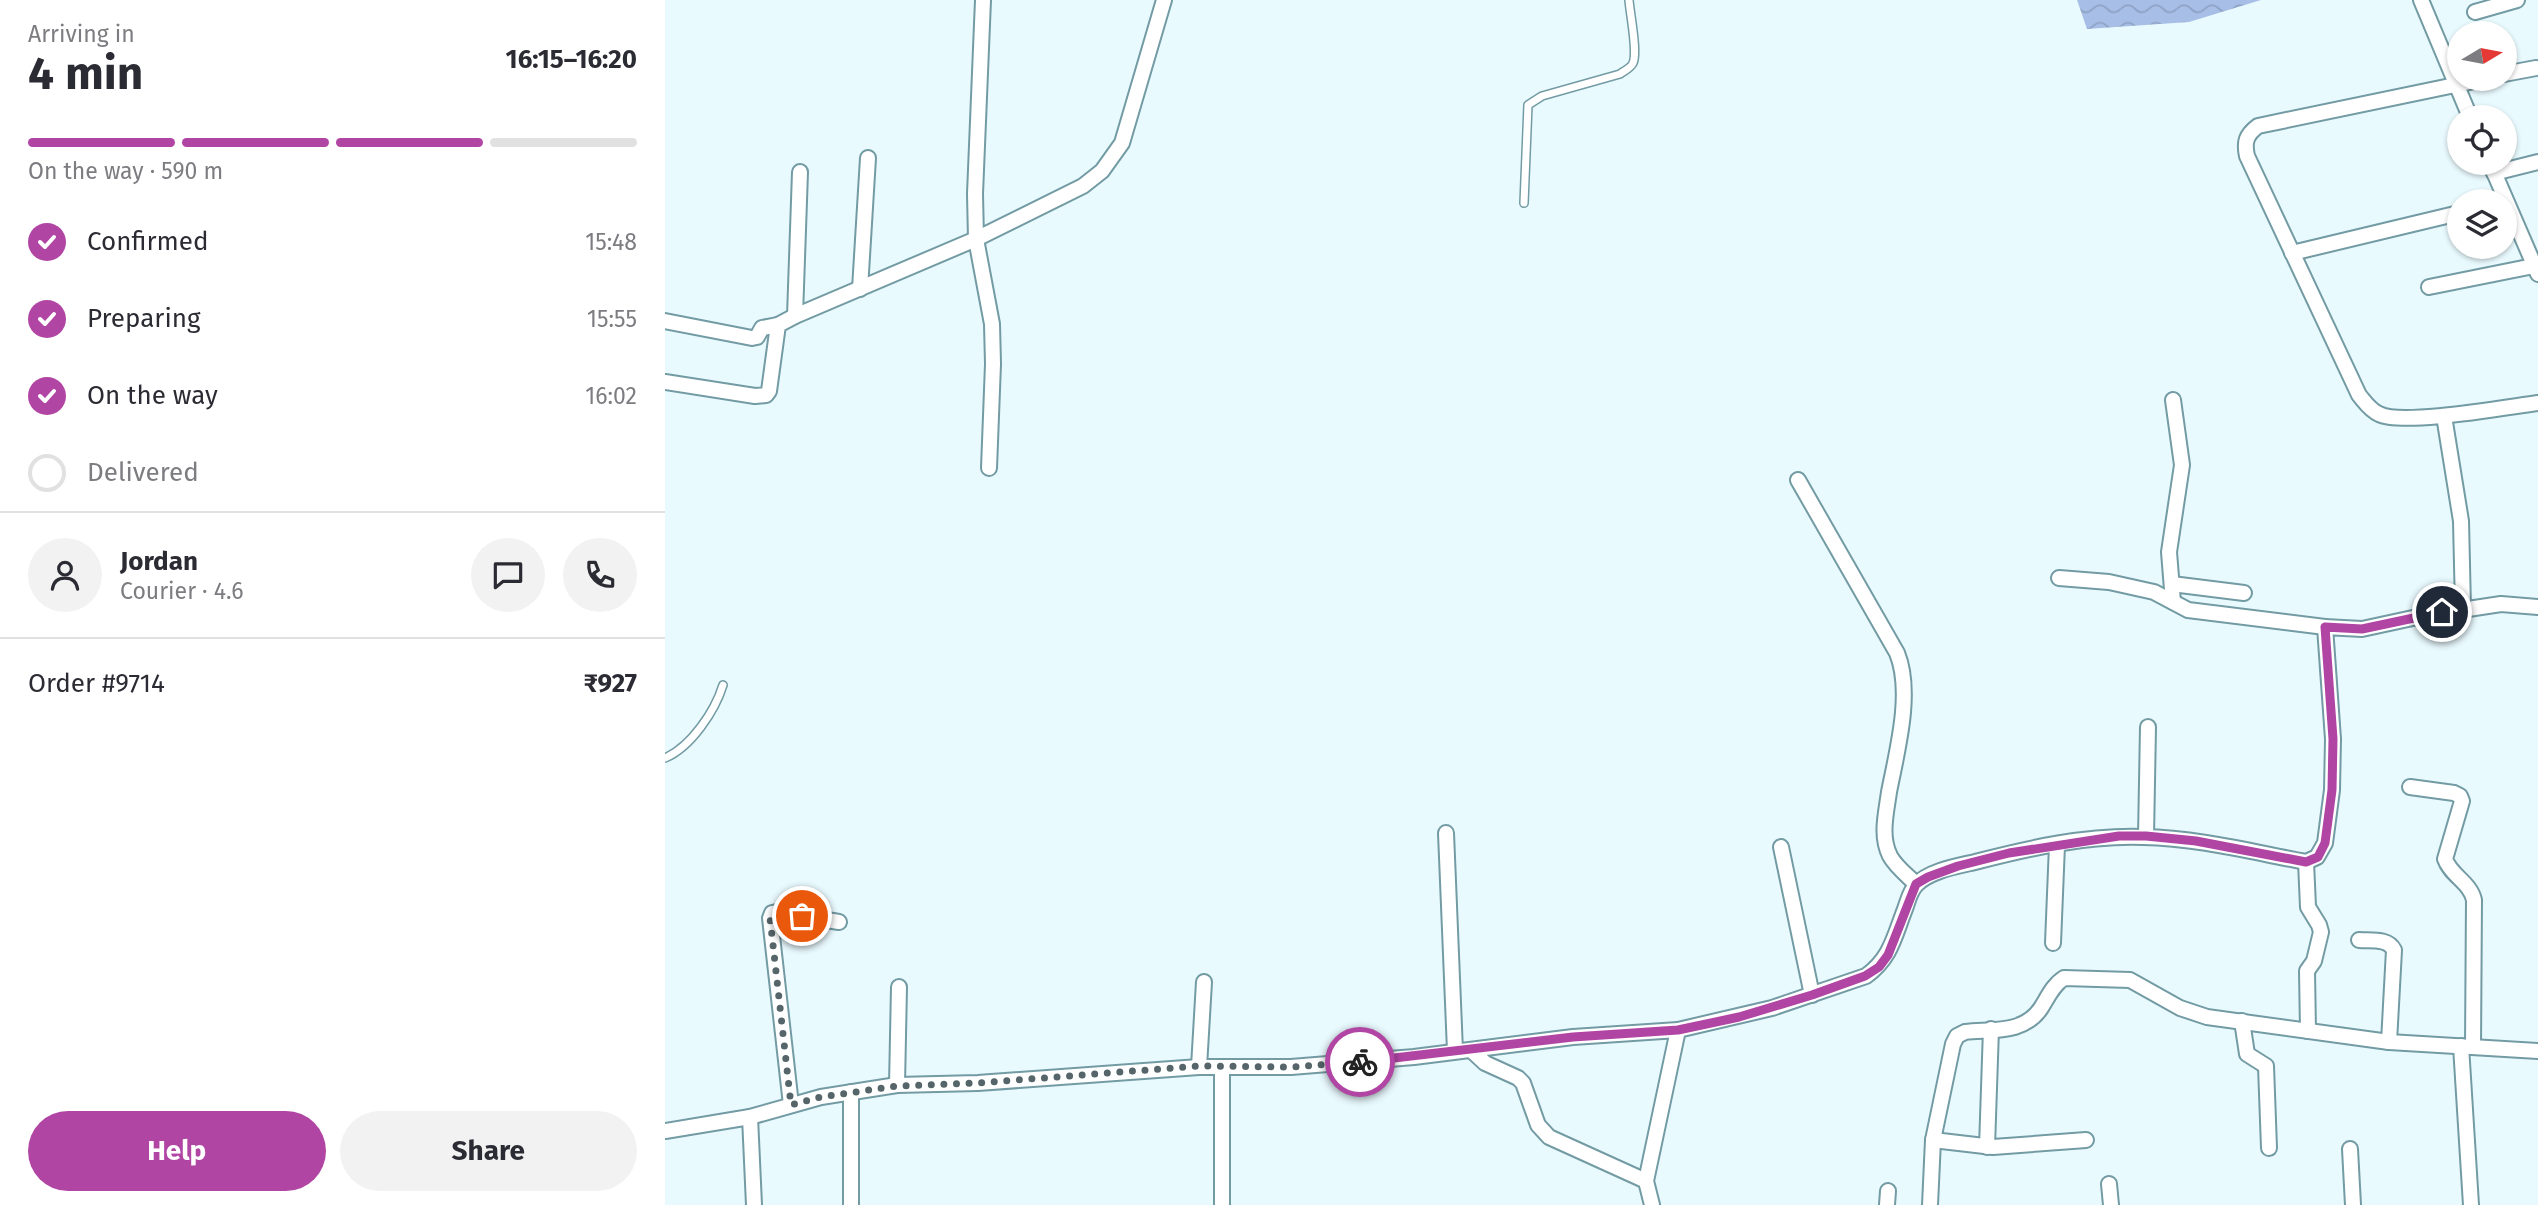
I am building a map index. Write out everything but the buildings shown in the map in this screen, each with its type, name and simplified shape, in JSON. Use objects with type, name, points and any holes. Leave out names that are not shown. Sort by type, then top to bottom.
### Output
[{"type":"street","points":[[983,0],[975,194],[976,239],[992,324],[989,468]]},
{"type":"street","points":[[665,321],[757,337],[762,328],[778,325],[976,239],[1083,186],[1102,171],[1122,143],[1164,0]]},
{"type":"street","points":[[2421,0],[2447,63]]},
{"type":"street","points":[[2475,12],[2517,0]]},
{"type":"street","points":[[2517,72],[2536,68]]},
{"type":"street","points":[[2447,87],[2258,126],[2249,132],[2245,144],[2248,156],[2359,395],[2368,406],[2380,415],[2393,418],[2444,416],[2538,403]]},
{"type":"street","points":[[860,289],[868,158]]},
{"type":"street","points":[[2517,165],[2538,162]]},
{"type":"street","points":[[795,316],[800,172]]},
{"type":"street","points":[[2292,253],[2447,216]]},
{"type":"street","points":[[2429,288],[2537,268],[2517,227]]},
{"type":"street","points":[[665,382],[755,396],[766,395],[769,391],[778,325]]},
{"type":"street","points":[[2173,400],[2182,465],[2170,543],[2173,602]]},
{"type":"street","points":[[2444,416],[2461,521],[2463,608]]},
{"type":"street","points":[[1798,480],[1903,667],[1899,736],[1884,827],[1885,844],[1891,859],[1916,884]]},
{"type":"street","points":[[2059,578],[2109,582],[2154,592],[2187,610],[2325,627],[2362,629],[2463,608],[2501,604],[2538,607]]},
{"type":"street","points":[[2172,584],[2244,593]]},
{"type":"street","points":[[665,1131],[750,1116],[851,1092],[897,1086],[978,1083],[1199,1066],[1291,1067],[1471,1050],[1573,1037],[1678,1030],[1739,1017],[1865,976],[1879,967],[1888,955],[1916,884],[1958,866],[2009,853],[2119,836],[2196,841],[2306,862],[2318,857],[2325,843],[2332,790],[2333,739],[2325,627]]},
{"type":"street","points":[[2146,836],[2148,727]]},
{"type":"street","points":[[2410,787],[2453,793],[2460,796],[2462,801],[2445,859],[2447,865],[2469,887],[2474,900],[2467,1047],[2470,1205]]},
{"type":"street","points":[[1446,833],[1455,1051]]},
{"type":"street","points":[[2053,943],[2057,845]]},
{"type":"street","points":[[1781,846],[1812,995]]},
{"type":"street","points":[[2306,862],[2308,906],[2321,932],[2314,961],[2307,971],[2308,1031]]},
{"type":"street","points":[[791,1105],[770,918],[777,912],[839,922]]},
{"type":"street","points":[[2359,940],[2385,942],[2391,944],[2394,950],[2389,1042]]},
{"type":"street","points":[[1930,1205],[1933,1140],[1957,1036],[1965,1032],[2012,1028],[2030,1021],[2057,982],[2072,977],[2130,980],[2192,1014],[2389,1042],[2538,1051]]},
{"type":"street","points":[[1199,1066],[1205,982]]},
{"type":"street","points":[[897,1086],[899,987]]},
{"type":"street","points":[[2242,1021],[2246,1054],[2266,1066],[2269,1148]]},
{"type":"street","points":[[1987,1147],[1991,1029]]},
{"type":"street","points":[[1652,1205],[1646,1181],[1678,1030]]},
{"type":"street","points":[[1471,1050],[1485,1063],[1523,1083],[1538,1125],[1549,1137],[1646,1181]]},
{"type":"street","points":[[1222,1067],[1222,1205]]},
{"type":"street","points":[[851,1092],[851,1205]]},
{"type":"street","points":[[750,1116],[754,1205]]},
{"type":"street","points":[[1933,1140],[1987,1147],[2086,1140]]},
{"type":"street","points":[[2350,1149],[2353,1205]]},
{"type":"street","points":[[2109,1184],[2111,1205]]},
{"type":"lane","points":[[1524,203],[1528,105],[1542,96],[1620,74],[1633,63],[1629,0]]},
{"type":"lane","points":[[665,758],[676,752],[702,726],[717,705],[723,685]]},
{"type":"water","points":[[2077,0],[2261,0],[2189,22],[2087,29]]},
{"type":"way so far","points":[[802,916],[777,912],[770,918],[791,1105],[821,1097],[897,1086],[978,1083],[1199,1066],[1291,1067],[1360,1062]]},
{"type":"route","points":[[1360,1062],[1573,1037],[1678,1030],[1772,1008],[1865,976],[1879,967],[1888,955],[1916,884],[1958,866],[2009,853],[2119,836],[2146,836],[2196,841],[2306,862],[2318,857],[2325,843],[2332,790],[2333,739],[2325,627],[2362,629],[2442,612]]}]
